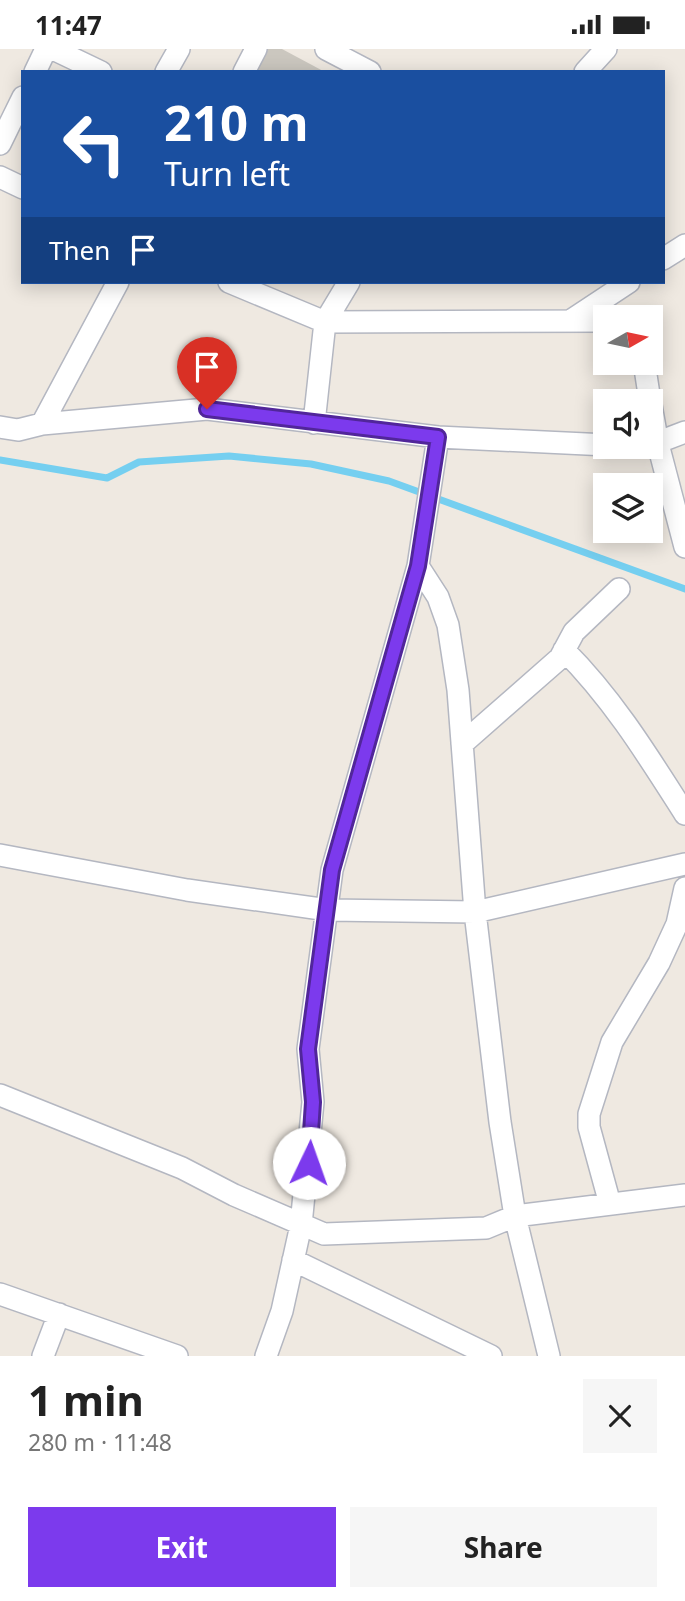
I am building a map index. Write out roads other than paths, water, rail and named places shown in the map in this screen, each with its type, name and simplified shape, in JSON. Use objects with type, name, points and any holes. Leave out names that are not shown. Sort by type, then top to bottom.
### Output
[{"type":"street","points":[[36,70],[46,49]]},
{"type":"street","points":[[53,49],[98,70]]},
{"type":"street","points":[[167,70],[179,49]]},
{"type":"street","points":[[245,70],[256,49]]},
{"type":"street","points":[[326,49],[366,70]]},
{"type":"street","points":[[587,70],[606,49]]},
{"type":"street","points":[[0,144],[21,101]]},
{"type":"street","points":[[0,177],[21,187]]},
{"type":"street","points":[[665,258],[685,245]]},
{"type":"street","points":[[41,424],[117,284]]},
{"type":"street","points":[[234,284],[325,322],[593,321]]},
{"type":"street","points":[[314,423],[325,322],[348,284]]},
{"type":"street","points":[[570,321],[626,284]]},
{"type":"street","points":[[0,427],[18,430],[41,424],[207,409],[438,437],[593,444]]},
{"type":"street","points":[[663,441],[685,432]]},
{"type":"street","points":[[265,1356],[282,1311],[301,1225],[313,1102],[308,1049],[332,870],[418,566],[438,437]]},
{"type":"street","points":[[659,459],[685,547]]},
{"type":"street","points":[[418,566],[438,597],[448,625],[458,690],[475,912],[499,1122],[515,1216],[548,1356]]},
{"type":"street","points":[[462,744],[548,671],[565,650],[574,632],[619,589]]},
{"type":"street","points":[[565,650],[594,680],[624,719],[685,814]]},
{"type":"street","points":[[0,855],[187,890],[328,910],[475,912],[685,864]]},
{"type":"street","points":[[610,1204],[589,1128],[589,1114],[612,1042],[660,963],[677,924],[685,888]]},
{"type":"street","points":[[0,1095],[182,1168],[324,1234],[486,1228],[515,1216],[685,1195]]},
{"type":"street","points":[[293,1260],[491,1356]]},
{"type":"street","points":[[0,1294],[177,1356]]},
{"type":"street","points":[[43,1356],[59,1314]]},
{"type":"waterway","points":[[0,460],[107,478],[139,462],[229,456],[311,464],[389,481],[685,589]]}]
